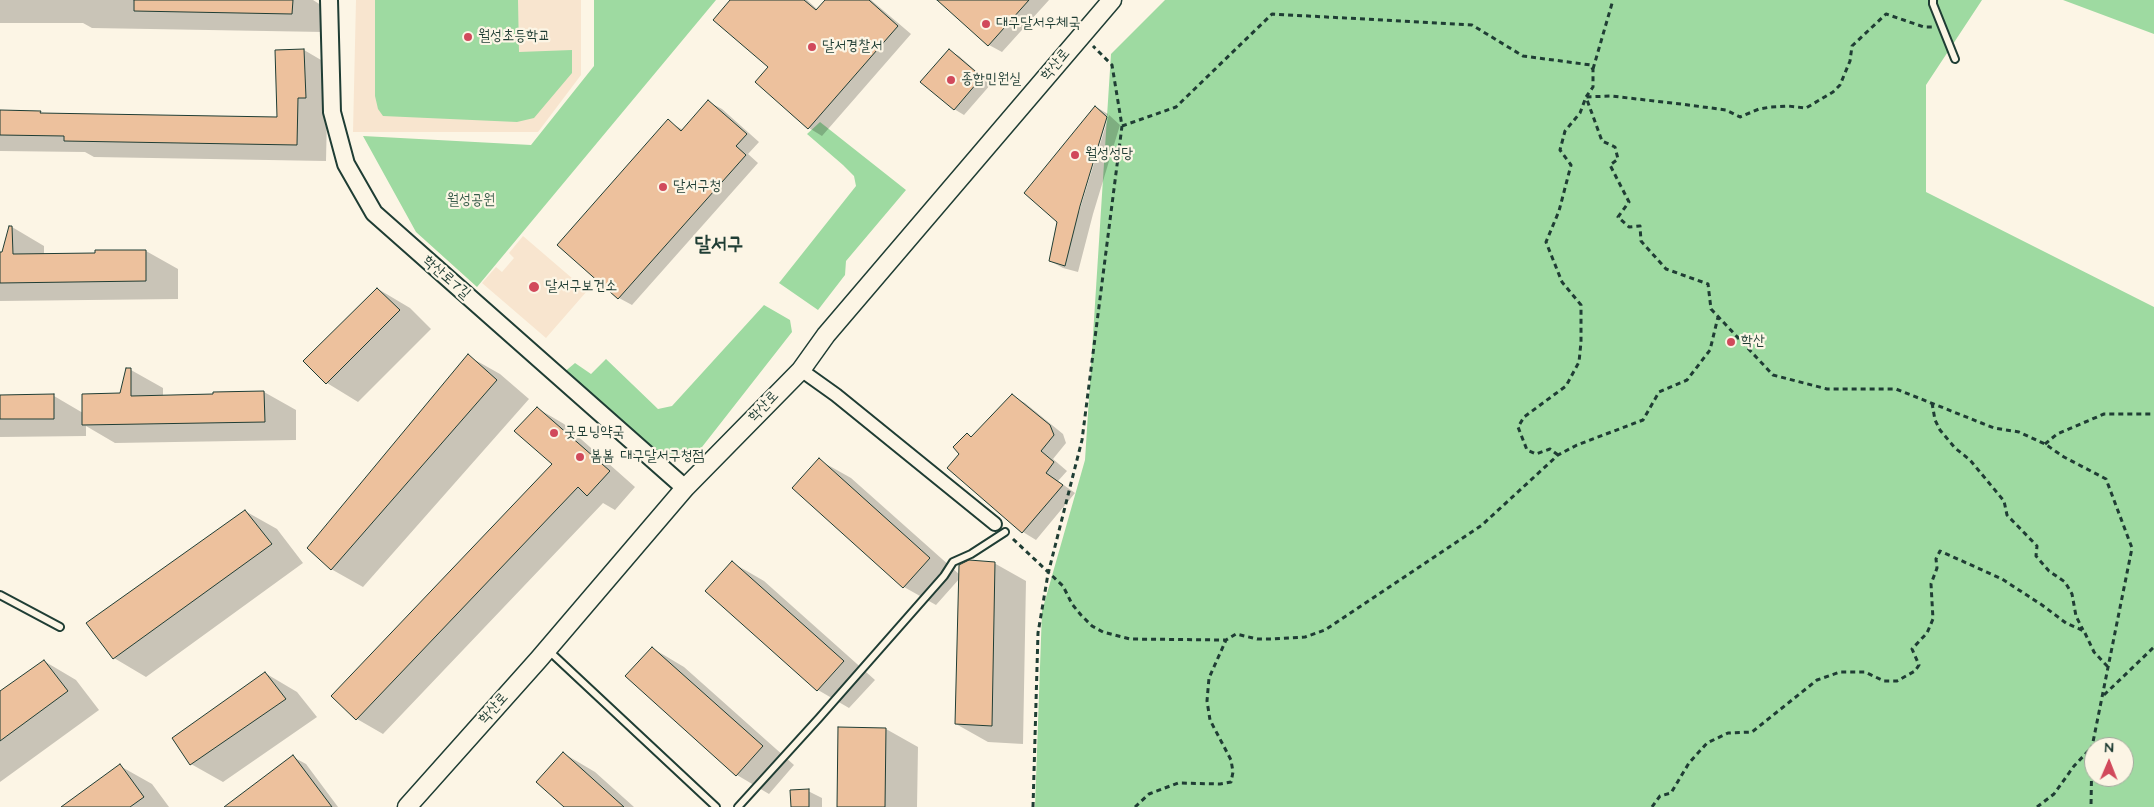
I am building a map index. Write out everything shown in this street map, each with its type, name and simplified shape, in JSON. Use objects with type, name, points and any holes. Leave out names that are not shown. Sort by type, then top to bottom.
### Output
[{"type":"main road","name":"학산로","points":[[407,807],[547,650],[685,488],[801,370],[826,335],[1112,0]]},
{"type":"street","name":"학산로7길","points":[[329,0],[332,112],[346,164],[374,213],[685,488]]},
{"type":"street","points":[[801,370],[836,395],[1000,528]]},
{"type":"lane","points":[[1933,0],[1955,58]]},
{"type":"lane","points":[[738,807],[944,576],[953,562],[971,554],[1000,528]]},
{"type":"lane","points":[[0,595],[60,627]]},
{"type":"lane","points":[[547,650],[716,807]]},
{"type":"path","points":[[1558,455],[1550,449],[1536,454],[1527,450],[1518,428],[1524,417],[1566,386],[1579,362],[1581,305],[1562,282],[1546,242],[1559,210],[1571,165],[1560,150],[1565,131],[1580,113],[1586,97],[1593,87],[1593,70],[1613,0]]},
{"type":"path","points":[[1122,126],[1176,107],[1272,14],[1472,25],[1523,56],[1591,66],[1593,70]]},
{"type":"path","points":[[1586,97],[1611,96],[1681,104],[1726,110],[1740,117],[1759,109],[1770,107],[1806,108],[1833,92],[1840,85],[1850,61],[1852,46],[1886,14],[1924,27],[1942,27]]},
{"type":"path","points":[[1033,807],[1038,633],[1048,574],[1082,440],[1122,126],[1112,65],[1081,35]]},
{"type":"path","points":[[1586,97],[1602,140],[1615,147],[1618,159],[1610,165],[1629,202],[1618,217],[1629,227],[1640,226],[1641,241],[1666,269],[1708,284],[1711,309],[1773,375],[1827,389],[1896,389],[1994,428],[2019,432],[2045,444],[2106,479],[2132,548],[2094,737]]},
{"type":"path","points":[[1000,528],[1063,586],[1072,604],[1081,615],[1092,626],[1103,632],[1130,639],[1226,640],[1236,634],[1271,640],[1306,637],[1325,630],[1482,525],[1558,455],[1577,445],[1643,420],[1659,392],[1687,380],[1710,350],[1718,316]]},
{"type":"path","points":[[1932,403],[1934,420],[1940,430],[1955,448],[1970,460],[2004,501],[2007,515],[2037,546],[2036,556],[2049,571],[2065,582],[2072,594],[2076,616],[2094,652],[2109,668]]},
{"type":"path","points":[[2045,444],[2057,434],[2104,414],[2154,414]]},
{"type":"path","points":[[1652,807],[1660,796],[1671,793],[1689,763],[1707,743],[1728,734],[1752,732],[1817,680],[1840,672],[1865,672],[1884,681],[1897,681],[1915,670],[1919,665],[1912,649],[1927,633],[1933,619],[1931,584],[1937,568],[1936,559],[1940,551],[2002,579],[2066,623],[2084,631]]},
{"type":"path","points":[[1136,807],[1149,794],[1178,783],[1220,784],[1231,782],[1233,772],[1231,760],[1210,720],[1207,700],[1209,678],[1226,640]]},
{"type":"path","points":[[2103,698],[2154,647]]},
{"type":"path","points":[[2037,807],[2054,794],[2084,755]]},
{"type":"path","points":[[2091,787],[2091,807]]},
{"type":"shaded area","name":"월성초등학교","points":[[356,0],[581,0],[581,75],[538,132],[353,132]]},
{"type":"shaded area","name":"달서구보건소","points":[[523,236],[587,291],[546,338],[482,283],[496,267],[502,272],[514,258],[509,253]]},
{"type":"green space","name":"월성초등학교","points":[[375,0],[518,0],[519,52],[572,50],[572,73],[534,118],[517,122],[383,116],[378,109],[375,96]]},
{"type":"green space","name":"월성공원","points":[[594,0],[716,0],[477,287],[416,232],[363,136],[531,145],[594,66]]},
{"type":"green space","points":[[1165,0],[1982,0],[1926,85],[1926,192],[2154,307],[2154,807],[1035,807],[1042,611],[1085,460],[1111,54]]},
{"type":"green space","points":[[2063,0],[2154,0],[2154,34]]},
{"type":"green space","points":[[820,122],[906,190],[846,261],[845,275],[818,310],[779,283],[856,186],[854,176],[807,134]]},
{"type":"green space","points":[[764,305],[790,320],[792,332],[702,447],[688,456],[657,453],[562,374],[575,363],[591,374],[606,359],[658,409],[672,406]]},
{"type":"building","points":[[134,0],[293,0],[292,14],[134,11]]},
{"type":"building","name":"달서경찰서","points":[[730,0],[804,0],[816,10],[825,0],[869,0],[898,26],[808,129],[755,82],[768,67],[713,20]]},
{"type":"building","name":"대구달서우체국","points":[[937,0],[1029,0],[988,46]]},
{"type":"building","points":[[304,49],[306,98],[298,98],[297,145],[64,141],[64,136],[0,135],[0,110],[41,111],[40,113],[277,117],[275,50]]},
{"type":"building","name":"종합민원실","points":[[949,49],[982,77],[954,110],[920,82]]},
{"type":"building","name":"달서구청","points":[[708,100],[747,134],[736,146],[746,155],[618,299],[557,245],[668,119],[681,131]]},
{"type":"building","name":"월성성당","points":[[1095,106],[1107,117],[1080,206],[1065,266],[1049,261],[1057,222],[1024,193]]},
{"type":"building","points":[[9,226],[12,226],[13,254],[95,253],[95,250],[146,250],[146,281],[0,283],[0,252],[2,252]]},
{"type":"building","points":[[377,288],[400,310],[326,384],[303,361]]},
{"type":"building","points":[[468,354],[497,380],[331,570],[307,548]]},
{"type":"building","points":[[126,368],[131,368],[131,396],[264,391],[265,422],[82,425],[82,394],[120,393]]},
{"type":"building","points":[[54,394],[54,419],[0,419],[0,395]]},
{"type":"building","points":[[1012,394],[1050,425],[1054,435],[1041,451],[1054,462],[1046,473],[1063,485],[1022,533],[947,468],[959,454],[953,447],[967,433],[971,437]]},
{"type":"building","points":[[537,407],[610,471],[587,496],[578,487],[356,720],[331,696],[552,464],[514,431]]},
{"type":"building","points":[[819,458],[930,558],[903,588],[792,488]]},
{"type":"building","points":[[245,510],[272,544],[113,659],[86,623]]},
{"type":"building","points":[[969,560],[995,562],[992,726],[955,724],[959,565]]},
{"type":"building","points":[[732,561],[844,661],[817,691],[705,591]]},
{"type":"building","points":[[652,647],[763,746],[736,776],[625,676]]},
{"type":"building","points":[[44,660],[68,691],[0,741],[0,691]]},
{"type":"building","points":[[265,672],[286,699],[190,765],[172,738]]},
{"type":"building","points":[[838,727],[886,728],[885,807],[837,807]]},
{"type":"building","points":[[563,752],[624,807],[564,807],[536,782]]},
{"type":"building","points":[[293,755],[332,807],[224,807]]},
{"type":"building","points":[[120,764],[144,797],[130,807],[61,807]]},
{"type":"building","points":[[809,789],[809,807],[791,807],[790,790]]},
{"type":"place","name":"대구달서우체국","points":[[986,24]]},
{"type":"place","name":"월성초등학교","points":[[468,37]]},
{"type":"place","name":"달서경찰서","points":[[812,47]]},
{"type":"place","name":"종합민원실","points":[[951,80]]},
{"type":"place","name":"월성성당","points":[[1075,155]]},
{"type":"place","name":"달서구청","points":[[663,187]]},
{"type":"place","name":"달서구보건소","points":[[534,287]]},
{"type":"place","name":"학산","points":[[1731,342]]},
{"type":"place","name":"굿모닝약국","points":[[554,433]]},
{"type":"place","name":"봄봄 대구달서구청점","points":[[580,457]]},
{"type":"district","name":"달서구","points":[[719,246]]}]
